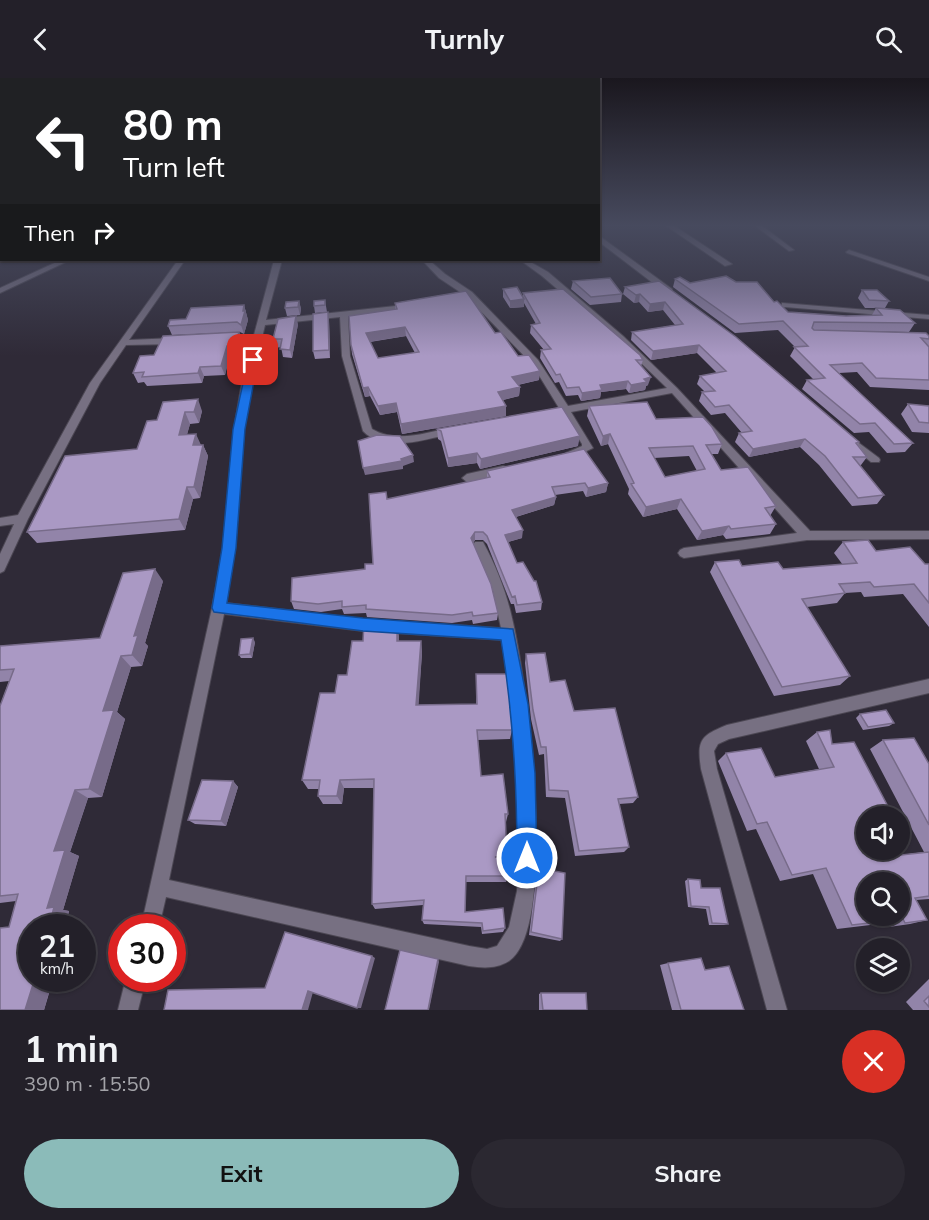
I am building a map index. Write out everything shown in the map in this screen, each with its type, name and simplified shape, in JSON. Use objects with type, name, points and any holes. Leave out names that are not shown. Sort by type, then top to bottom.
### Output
[{"type":"street","points":[[0,291],[48,268]]},
{"type":"street","points":[[0,568],[22,519],[95,383],[175,268]]},
{"type":"street","points":[[153,914],[219,608],[229,548],[239,429],[248,376],[264,323],[276,268]]},
{"type":"street","points":[[434,268],[469,294],[535,362],[588,448],[584,452],[560,457]]},
{"type":"street","points":[[536,268],[602,321],[674,390],[807,536]]},
{"type":"street","points":[[639,268],[677,297]]},
{"type":"street","points":[[898,268],[929,279]]},
{"type":"street","points":[[457,297],[469,294]]},
{"type":"street","points":[[264,323],[422,304]]},
{"type":"street","points":[[785,305],[929,317]]},
{"type":"street","points":[[344,315],[346,356],[368,432],[381,438],[407,439],[464,428]]},
{"type":"street","points":[[122,343],[184,340]]},
{"type":"street","points":[[532,416],[674,390]]},
{"type":"street","points":[[842,432],[875,460]]},
{"type":"street","points":[[467,478],[514,468]]},
{"type":"street","points":[[0,522],[22,519]]},
{"type":"street","points":[[684,553],[807,536],[929,535]]},
{"type":"street","points":[[160,887],[469,956],[490,959],[506,952],[518,929],[527,880],[526,773],[520,704],[500,592],[478,545]]},
{"type":"street","points":[[219,608],[363,625],[508,634]]},
{"type":"street","points":[[777,1010],[709,769],[706,749],[713,739],[727,732],[929,686]]},
{"type":"street","points":[[128,1010],[132,992]]},
{"type":"building","points":[[726,276],[736,282],[757,282],[774,302],[777,301],[788,312],[846,316],[882,315],[876,308],[900,310],[915,323],[814,322],[812,328],[814,330],[926,333],[929,336],[929,339],[921,338],[929,347],[929,380],[876,378],[862,363],[830,365],[913,443],[894,444],[875,423],[860,424],[807,380],[825,378],[794,347],[808,346],[783,321],[739,324],[675,279],[680,277],[690,283]]},
{"type":"building","points":[[610,278],[622,294],[591,297],[573,281]]},
{"type":"building","points":[[659,281],[736,337],[859,442],[856,443],[867,457],[853,457],[884,495],[858,498],[825,456],[805,439],[753,449],[739,433],[752,431],[729,405],[715,407],[702,392],[715,391],[700,376],[726,371],[699,345],[653,351],[632,332],[683,324],[665,302],[650,304],[640,294],[636,295],[625,287]]},
{"type":"building","points":[[517,287],[524,299],[510,301],[503,289]]},
{"type":"building","points":[[563,289],[640,355],[643,360],[636,360],[651,377],[644,379],[647,382],[631,385],[628,381],[600,385],[602,390],[582,393],[579,387],[567,388],[560,374],[556,375],[541,350],[551,349],[531,325],[540,323],[523,293]]},
{"type":"building","points":[[862,290],[877,290],[889,301],[869,300]]},
{"type":"building","points":[[466,291],[495,333],[501,332],[518,356],[529,355],[540,371],[512,377],[520,387],[498,392],[506,406],[401,424],[396,403],[378,406],[368,387],[363,388],[351,345],[349,316],[397,309],[395,303]],"holes":[[[405,327],[419,352],[378,358],[366,333]]]},
{"type":"building","points":[[325,300],[325,305],[314,306],[314,301]]},
{"type":"building","points":[[299,301],[298,307],[285,308],[286,302]]},
{"type":"building","points":[[244,305],[243,311],[245,311],[241,325],[237,322],[168,326],[170,320],[186,319],[191,308]]},
{"type":"building","points":[[328,312],[329,350],[313,351],[313,314]]},
{"type":"building","points":[[296,316],[290,350],[280,349],[282,339],[273,339],[278,319]]},
{"type":"building","points":[[239,332],[235,345],[227,346],[221,366],[200,367],[198,373],[142,377],[144,372],[133,373],[140,356],[154,355],[163,336]]},
{"type":"building","points":[[198,399],[194,412],[185,412],[179,435],[196,434],[193,445],[203,445],[194,487],[187,487],[179,519],[27,532],[65,456],[137,449],[147,421],[157,420],[163,402]]},
{"type":"building","points":[[647,402],[656,419],[703,417],[722,444],[706,445],[721,470],[748,467],[776,506],[765,508],[776,524],[731,529],[729,526],[702,531],[681,499],[646,507],[631,484],[634,483],[610,434],[603,436],[589,406]],"holes":[[[693,446],[705,469],[665,477],[649,448]]]},
{"type":"building","points":[[908,404],[929,406],[929,423],[919,422]]},
{"type":"building","points":[[562,407],[580,436],[481,459],[477,453],[448,458],[441,431],[437,429]]},
{"type":"building","points":[[377,435],[400,436],[413,455],[401,459],[402,461],[363,468],[358,441]]},
{"type":"building","points":[[584,449],[608,483],[588,488],[585,483],[552,487],[556,497],[512,510],[523,530],[505,535],[517,563],[523,562],[536,581],[542,602],[517,605],[515,596],[512,597],[487,536],[483,532],[475,532],[471,538],[491,584],[498,613],[473,616],[472,612],[452,615],[366,609],[366,605],[342,607],[342,601],[318,604],[291,601],[292,578],[365,569],[365,564],[373,564],[369,494],[386,492],[387,499],[435,489],[490,477],[487,471]]},
{"type":"building","points":[[868,540],[876,551],[910,547],[925,564],[929,564],[929,603],[914,584],[874,587],[870,582],[839,584],[845,593],[802,599],[850,676],[782,687],[715,562],[739,560],[742,566],[778,562],[783,569],[857,563],[843,542]]},
{"type":"building","points":[[155,569],[134,636],[138,635],[132,655],[121,656],[103,711],[114,710],[89,789],[75,790],[54,851],[65,850],[47,908],[54,907],[52,914],[18,914],[18,992],[31,992],[25,1010],[0,1010],[0,928],[9,927],[18,894],[0,896],[0,706],[14,669],[0,670],[0,646],[100,638],[123,573]]},
{"type":"building","points":[[364,622],[397,624],[397,641],[421,641],[416,705],[477,704],[476,674],[507,674],[512,730],[477,730],[481,776],[503,774],[508,814],[505,814],[507,855],[495,857],[507,859],[508,876],[466,876],[465,912],[503,908],[505,928],[483,931],[482,923],[422,920],[424,900],[372,904],[374,779],[340,780],[337,796],[318,796],[320,780],[302,780],[320,693],[335,693],[338,675],[347,675],[352,641],[363,641]]},
{"type":"building","points":[[253,638],[250,654],[239,655],[241,639]]},
{"type":"building","points":[[545,653],[550,682],[565,680],[574,711],[615,708],[638,797],[618,799],[629,847],[579,851],[568,791],[549,790],[546,747],[541,747],[533,710],[526,654]]},
{"type":"building","points":[[886,710],[894,723],[868,727],[860,714]]},
{"type":"building","points":[[830,730],[832,744],[854,742],[888,806],[856,806],[856,860],[910,860],[910,854],[929,852],[929,896],[915,898],[927,920],[910,922],[910,872],[856,872],[856,925],[852,925],[826,868],[792,875],[767,822],[757,824],[726,753],[761,748],[775,777],[834,767],[817,732]]},
{"type":"building","points":[[914,738],[929,764],[929,825],[883,740]]},
{"type":"building","points":[[202,780],[233,781],[221,821],[188,820]]},
{"type":"building","points":[[539,868],[565,873],[562,939],[531,932]]},
{"type":"building","points":[[688,879],[700,880],[701,888],[720,888],[728,924],[712,923],[709,907],[691,906]]},
{"type":"building","points":[[285,932],[372,956],[357,1008],[308,991],[302,1010],[164,1010],[168,992],[265,988]]},
{"type":"building","points":[[400,950],[438,959],[428,1010],[385,1010]]},
{"type":"building","points":[[701,958],[705,970],[729,966],[744,1010],[681,1010],[668,963]]},
{"type":"building","points":[[541,993],[586,993],[587,1010],[543,1010]]},
{"type":"building","points":[[929,996],[929,1007],[924,1001]]},
{"type":"route","points":[[253,360],[239,429],[229,548],[219,608],[363,625],[508,634],[520,704],[526,773],[527,858]]}]
